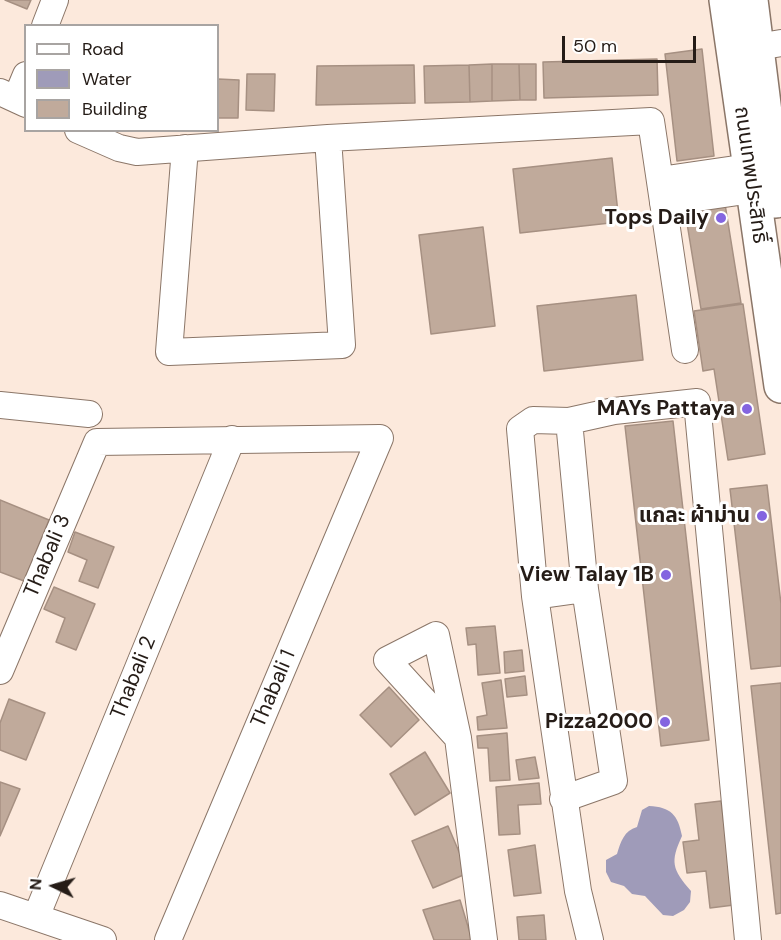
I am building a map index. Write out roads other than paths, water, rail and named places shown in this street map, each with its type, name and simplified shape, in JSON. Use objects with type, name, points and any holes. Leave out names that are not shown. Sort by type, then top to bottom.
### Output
[{"type":"main road","name":"ถนนเทพประสิทธิ์","points":[[726,0],[781,386]]},
{"type":"main road","name":"ถนนเทพประสิทธิ์","points":[[751,0],[769,45],[781,239]]},
{"type":"street","points":[[46,24],[55,0]]},
{"type":"street","points":[[14,98],[24,79]]},
{"type":"street","points":[[82,132],[118,148],[138,152],[328,138],[651,121],[685,350]]},
{"type":"street","points":[[185,148],[169,352],[342,345],[328,138]]},
{"type":"street","points":[[662,192],[750,179]]},
{"type":"street","points":[[590,940],[578,891],[563,799],[535,596],[520,429],[533,420],[569,421],[614,411],[697,402],[748,940]]},
{"type":"street","points":[[0,405],[89,414]]},
{"type":"street","points":[[563,799],[614,781],[585,590],[569,421]]},
{"type":"street","name":"Thabali 1","points":[[168,940],[380,438],[232,439]]},
{"type":"street","name":"Thabali 3","points":[[0,671],[97,442],[232,439]]},
{"type":"street","name":"Thabali 2","points":[[36,917],[232,439]]},
{"type":"street","points":[[535,596],[585,590]]},
{"type":"street","points":[[458,738],[484,940]]},
{"type":"street","points":[[0,904],[103,940]]},
{"type":"water","points":[[649,806],[668,810],[676,818],[682,836],[676,852],[675,865],[680,877],[691,891],[690,902],[684,910],[673,916],[663,915],[645,896],[632,894],[624,886],[611,882],[606,872],[606,860],[617,854],[624,837],[637,827],[642,810]]},
{"type":"place","name":"Tops Daily","points":[[721,218]]},
{"type":"place","name":"MAYs Pattaya","points":[[747,409]]},
{"type":"place","name":"แกละ ผ้าม่าน","points":[[762,516]]},
{"type":"place","name":"View Talay 1B","points":[[666,575]]},
{"type":"place","name":"Pizza2000","points":[[665,722]]}]
